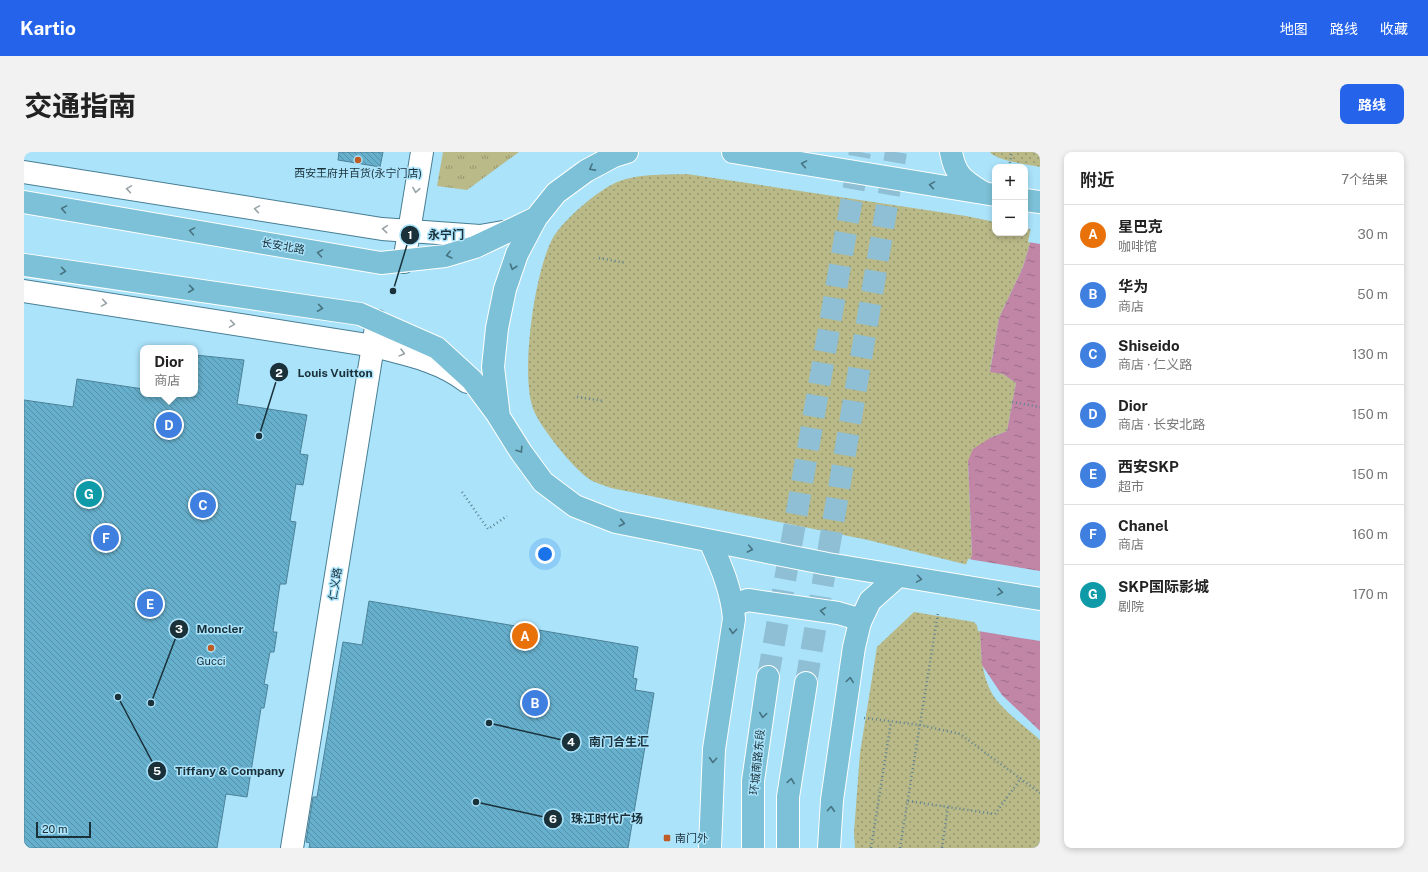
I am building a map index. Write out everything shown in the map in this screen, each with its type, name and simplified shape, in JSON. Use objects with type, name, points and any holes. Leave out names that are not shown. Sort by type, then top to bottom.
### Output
[{"type":"main road","points":[[499,417],[493,367],[497,328],[505,289],[517,254],[536,218],[556,193],[586,171],[614,156],[627,152]]},
{"type":"main road","points":[[733,152],[990,194]]},
{"type":"main road","points":[[951,152],[953,163],[960,178],[990,194]]},
{"type":"main road","name":"长安北路","points":[[24,202],[381,263],[404,262],[445,256],[475,247],[536,218]]},
{"type":"main road","points":[[24,265],[360,314],[377,321],[437,348],[472,380],[543,482],[575,506],[616,522],[898,576],[1040,599]]},
{"type":"main road","points":[[710,541],[724,575],[733,605],[734,619],[732,643],[714,749],[710,848]]},
{"type":"main road","points":[[829,848],[832,800],[854,647],[860,622],[870,601],[898,576]]},
{"type":"main road","points":[[733,605],[748,600],[838,613],[855,618],[860,622]]},
{"type":"main road","name":"环城南路东段","points":[[753,848],[753,781],[768,677]]},
{"type":"main road","points":[[788,848],[788,797],[806,683]]},
{"type":"street","points":[[404,262],[422,152]]},
{"type":"street","points":[[24,172],[382,229],[480,236],[508,232]]},
{"type":"street","points":[[24,291],[374,346],[426,360],[460,376],[483,394]]},
{"type":"street","name":"仁义路","points":[[292,848],[377,321]]},
{"type":"path","points":[[1010,164],[1012,152]]},
{"type":"path","points":[[599,258],[626,263]]},
{"type":"path","points":[[577,397],[604,401]]},
{"type":"path","points":[[1012,402],[1040,407]]},
{"type":"path","points":[[462,492],[488,530],[507,516]]},
{"type":"path","points":[[900,848],[938,614]]},
{"type":"path","points":[[862,718],[920,726],[960,734],[1040,793]]},
{"type":"path","points":[[871,848],[891,722]]},
{"type":"path","points":[[908,801],[994,814],[1021,778]]},
{"type":"path","points":[[942,848],[948,807]]},
{"type":"green space","points":[[443,152],[519,152],[467,190],[437,186]]},
{"type":"green space","points":[[990,152],[1040,152],[1040,167],[1005,160],[993,155]]},
{"type":"green space","points":[[687,174],[966,216],[992,221],[992,236],[1028,236],[1028,229],[1034,230],[1023,267],[999,318],[990,371],[1003,374],[1016,383],[1007,431],[990,438],[968,461],[972,555],[968,565],[868,540],[611,488],[597,483],[582,474],[550,437],[534,411],[530,395],[528,374],[531,322],[535,296],[547,251],[559,229],[581,207],[597,194],[622,180],[640,176]]},
{"type":"green space","points":[[914,612],[974,622],[981,630],[983,668],[993,695],[1009,713],[1040,740],[1040,848],[855,848],[854,832],[860,753],[877,647]]},
{"type":"water","points":[[1040,190],[1040,731],[1002,695],[982,665],[980,630],[968,565],[972,555],[968,461],[973,449],[990,438],[1007,431],[1016,383],[1003,374],[990,372],[999,318],[1023,267],[1034,230]]},
{"type":"pier","points":[[1040,188],[1040,244],[1028,242],[1038,190]]},
{"type":"pier","points":[[968,559],[1040,571],[1040,641],[978,631],[966,565]]},
{"type":"building","name":"西安王府井百货(永宁门店)","points":[[339,152],[383,152],[380,167],[338,160]]},
{"type":"building","points":[[198,355],[244,360],[237,404],[307,415],[300,454],[308,455],[303,485],[296,484],[290,521],[296,522],[286,584],[280,584],[273,632],[277,632],[274,652],[270,652],[264,684],[268,685],[264,708],[261,708],[247,797],[226,794],[217,848],[24,848],[24,400],[73,407],[77,379],[140,389],[140,397],[198,397]]},
{"type":"building","points":[[369,601],[638,647],[633,678],[637,679],[635,690],[654,693],[628,848],[309,848],[310,843],[306,842],[313,797],[317,797],[343,642],[362,645]]},
{"type":"tunnel","points":[[768,677],[860,152]]},
{"type":"tunnel","points":[[806,683],[896,152]]},
{"type":"place","name":"西安王府井百货(永宁门店)","points":[[358,160]]},
{"type":"place","name":"永宁门","points":[[393,291]]},
{"type":"place","name":"Dior","points":[[169,425]]},
{"type":"place","name":"Louis Vuitton","points":[[259,436]]},
{"type":"place","name":"SKP国际影城","points":[[89,494]]},
{"type":"place","name":"Shiseido","points":[[203,505]]},
{"type":"place","name":"Chanel","points":[[106,538]]},
{"type":"place","name":"西安SKP","points":[[150,604]]},
{"type":"place","name":"星巴克","points":[[525,636]]},
{"type":"place","name":"Gucci","points":[[211,648]]},
{"type":"place","name":"Tiffany & Company","points":[[118,697]]},
{"type":"place","name":"Moncler","points":[[151,703]]},
{"type":"place","name":"华为","points":[[535,703]]},
{"type":"place","name":"南门合生汇","points":[[489,723]]},
{"type":"place","name":"珠江时代广场","points":[[476,802]]},
{"type":"place","name":"南门外","points":[[667,838]]}]
